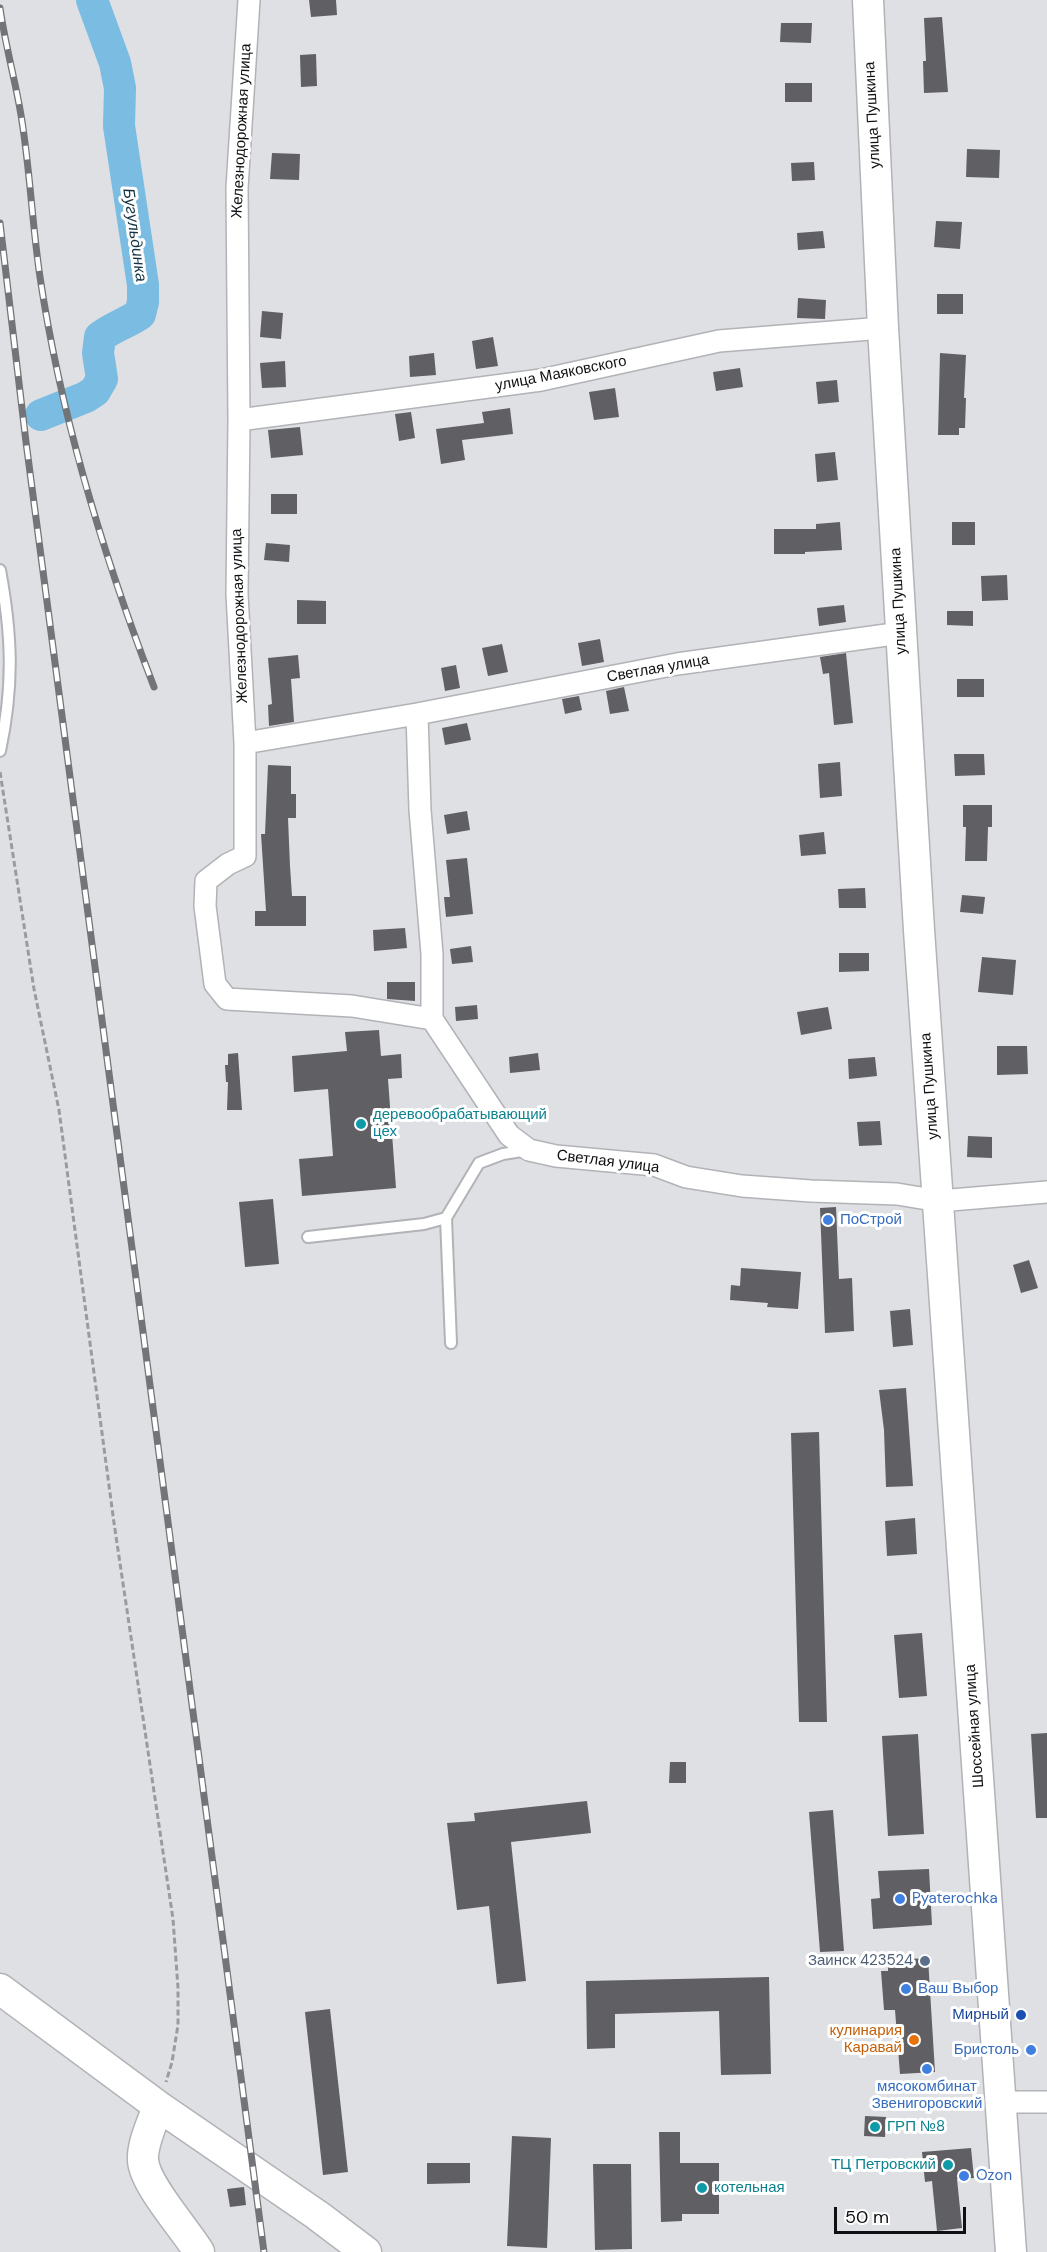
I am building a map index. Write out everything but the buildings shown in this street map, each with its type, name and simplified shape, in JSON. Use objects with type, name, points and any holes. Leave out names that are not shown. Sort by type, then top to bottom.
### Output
[{"type":"main road","name":"улица Пушкина","points":[[868,0],[882,328],[939,1201]]},
{"type":"main road","name":"Шоссейная улица","points":[[939,1201],[1011,2252]]},
{"type":"main road","points":[[0,1989],[158,2106],[366,2252]]},
{"type":"main road","points":[[158,2106],[143,2153],[144,2166],[155,2188],[199,2252]]},
{"type":"street","name":"Железнодорожная улица","points":[[249,0],[237,188],[239,420],[237,594],[245,743],[245,856],[228,864],[206,881],[205,906],[215,984],[227,999],[352,1006],[432,1019]]},
{"type":"street","name":"улица Маяковского","points":[[239,420],[541,380],[719,341],[882,328]]},
{"type":"street","name":"Светлая улица","points":[[245,743],[417,714],[677,664],[901,633]]},
{"type":"street","points":[[417,714],[420,810],[432,954],[432,1019]]},
{"type":"street","name":"Светлая улица","points":[[432,1019],[509,1135],[529,1150],[555,1156],[654,1165],[686,1177],[742,1186],[897,1194],[939,1201],[1047,1192]]},
{"type":"street","points":[[1001,2102],[1047,2102]]},
{"type":"lane","points":[[0,570],[11,648],[6,726],[0,751]]},
{"type":"lane","points":[[451,1343],[446,1218],[479,1163],[503,1154],[529,1150]]},
{"type":"lane","points":[[308,1237],[424,1224],[446,1218]]},
{"type":"path","points":[[0,772],[34,989],[59,1110],[114,1523],[173,1919],[178,2025],[172,2062],[158,2106]]},
{"type":"waterway","name":"Бугульдинка","points":[[41,415],[86,397],[95,391],[102,379],[98,353],[100,337],[140,314],[143,302],[143,285],[119,126],[120,88],[115,63],[92,0]]},
{"type":"railway","points":[[0,8],[21,115],[40,277],[60,382],[101,536],[154,687]]},
{"type":"railway","points":[[0,223],[26,442],[264,2252]]},
{"type":"place","name":"деревообрабатывающий цех","points":[[361,1124]]},
{"type":"place","name":"ПоСтрой","points":[[828,1220]]},
{"type":"place","name":"Pyaterochka","points":[[900,1899]]},
{"type":"place","name":"Заинск 423524","points":[[925,1961]]},
{"type":"place","name":"Ваш Выбор","points":[[906,1989]]},
{"type":"place","name":"Мирный","points":[[1021,2015]]},
{"type":"place","name":"кулинария Каравай","points":[[914,2040]]},
{"type":"place","name":"Бристоль","points":[[1031,2050]]},
{"type":"place","name":"мясокомбинат Звенигоровский","points":[[927,2069]]},
{"type":"place","name":"ГРП №8","points":[[875,2127]]},
{"type":"place","name":"ТЦ Петровский","points":[[948,2165]]},
{"type":"place","name":"Ozon","points":[[964,2176]]},
{"type":"place","name":"котельная","points":[[702,2188]]}]
